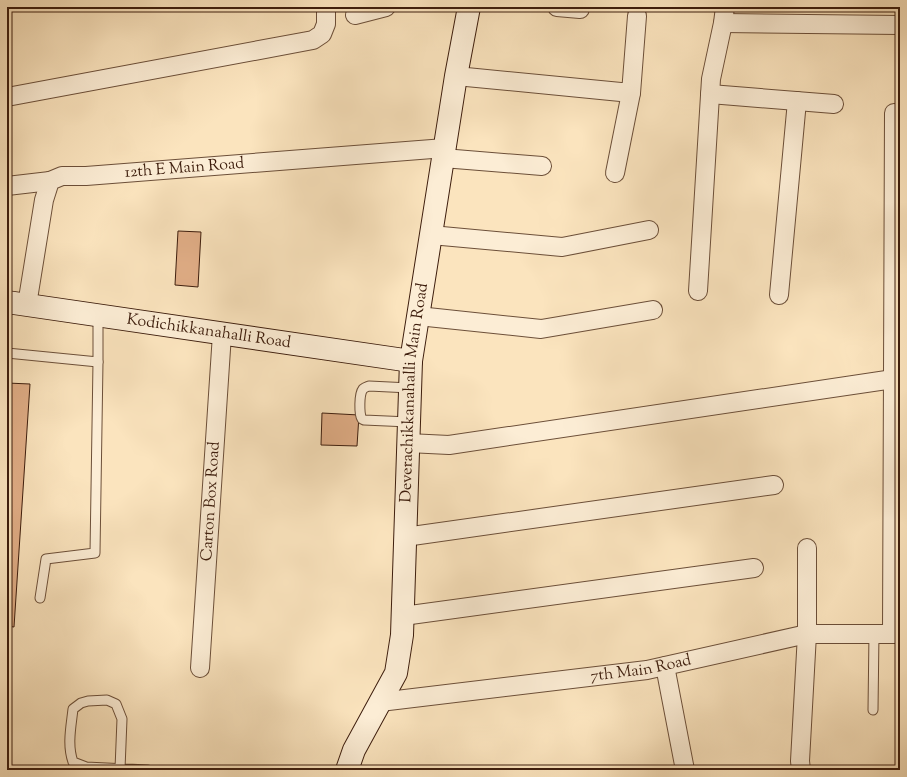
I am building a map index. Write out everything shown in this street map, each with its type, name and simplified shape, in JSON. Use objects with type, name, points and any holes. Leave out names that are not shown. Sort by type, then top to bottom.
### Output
[{"type":"street","points":[[7,97],[313,40],[322,34],[326,24],[326,7]]},
{"type":"street","points":[[355,15],[386,7]]},
{"type":"street","name":"Deverachikkanahalli Main Road","points":[[347,770],[354,750],[396,673],[402,635],[403,616],[411,361],[456,76],[469,7]]},
{"type":"street","points":[[557,7],[580,10]]},
{"type":"street","points":[[698,291],[711,79],[724,15],[900,25]]},
{"type":"street","points":[[615,173],[630,93],[637,16]]},
{"type":"street","points":[[456,76],[630,93]]},
{"type":"street","points":[[710,94],[834,104]]},
{"type":"street","points":[[780,295],[797,101]]},
{"type":"street","points":[[889,633],[888,534],[890,455],[897,378],[894,113]]},
{"type":"street","name":"12th E Main Road","points":[[7,186],[50,181],[62,176],[86,176],[444,153],[542,166]]},
{"type":"street","points":[[17,304],[50,181]]},
{"type":"street","points":[[431,235],[562,247],[649,230]]},
{"type":"street","name":"Kodichikkanahalli Road","points":[[17,304],[411,361]]},
{"type":"street","points":[[418,316],[541,329],[653,310]]},
{"type":"street","name":"Carton Box Road","points":[[200,668],[222,334]]},
{"type":"street","points":[[408,433],[449,445],[897,378]]},
{"type":"street","points":[[405,537],[774,485]]},
{"type":"street","points":[[801,770],[800,761],[807,634],[807,548]]},
{"type":"street","points":[[403,616],[754,568]]},
{"type":"street","name":"7th Main Road","points":[[380,702],[647,670],[807,634],[889,633]]},
{"type":"street","points":[[665,666],[685,770]]},
{"type":"lane","points":[[40,598],[46,559],[95,553],[98,316]]},
{"type":"lane","points":[[7,353],[98,362]]},
{"type":"lane","points":[[408,433],[362,420],[360,415],[362,391],[364,387],[410,388]]},
{"type":"lane","points":[[873,710],[889,633]]},
{"type":"lane","points":[[120,769],[122,719],[116,704],[107,700],[81,703],[73,709],[69,744],[73,762],[86,767],[120,769],[148,770]]},
{"type":"building","points":[[178,231],[201,232],[198,287],[175,285]]},
{"type":"building","points":[[7,383],[30,384],[14,627],[7,626]]},
{"type":"building","points":[[322,413],[359,415],[357,446],[321,445]]}]
